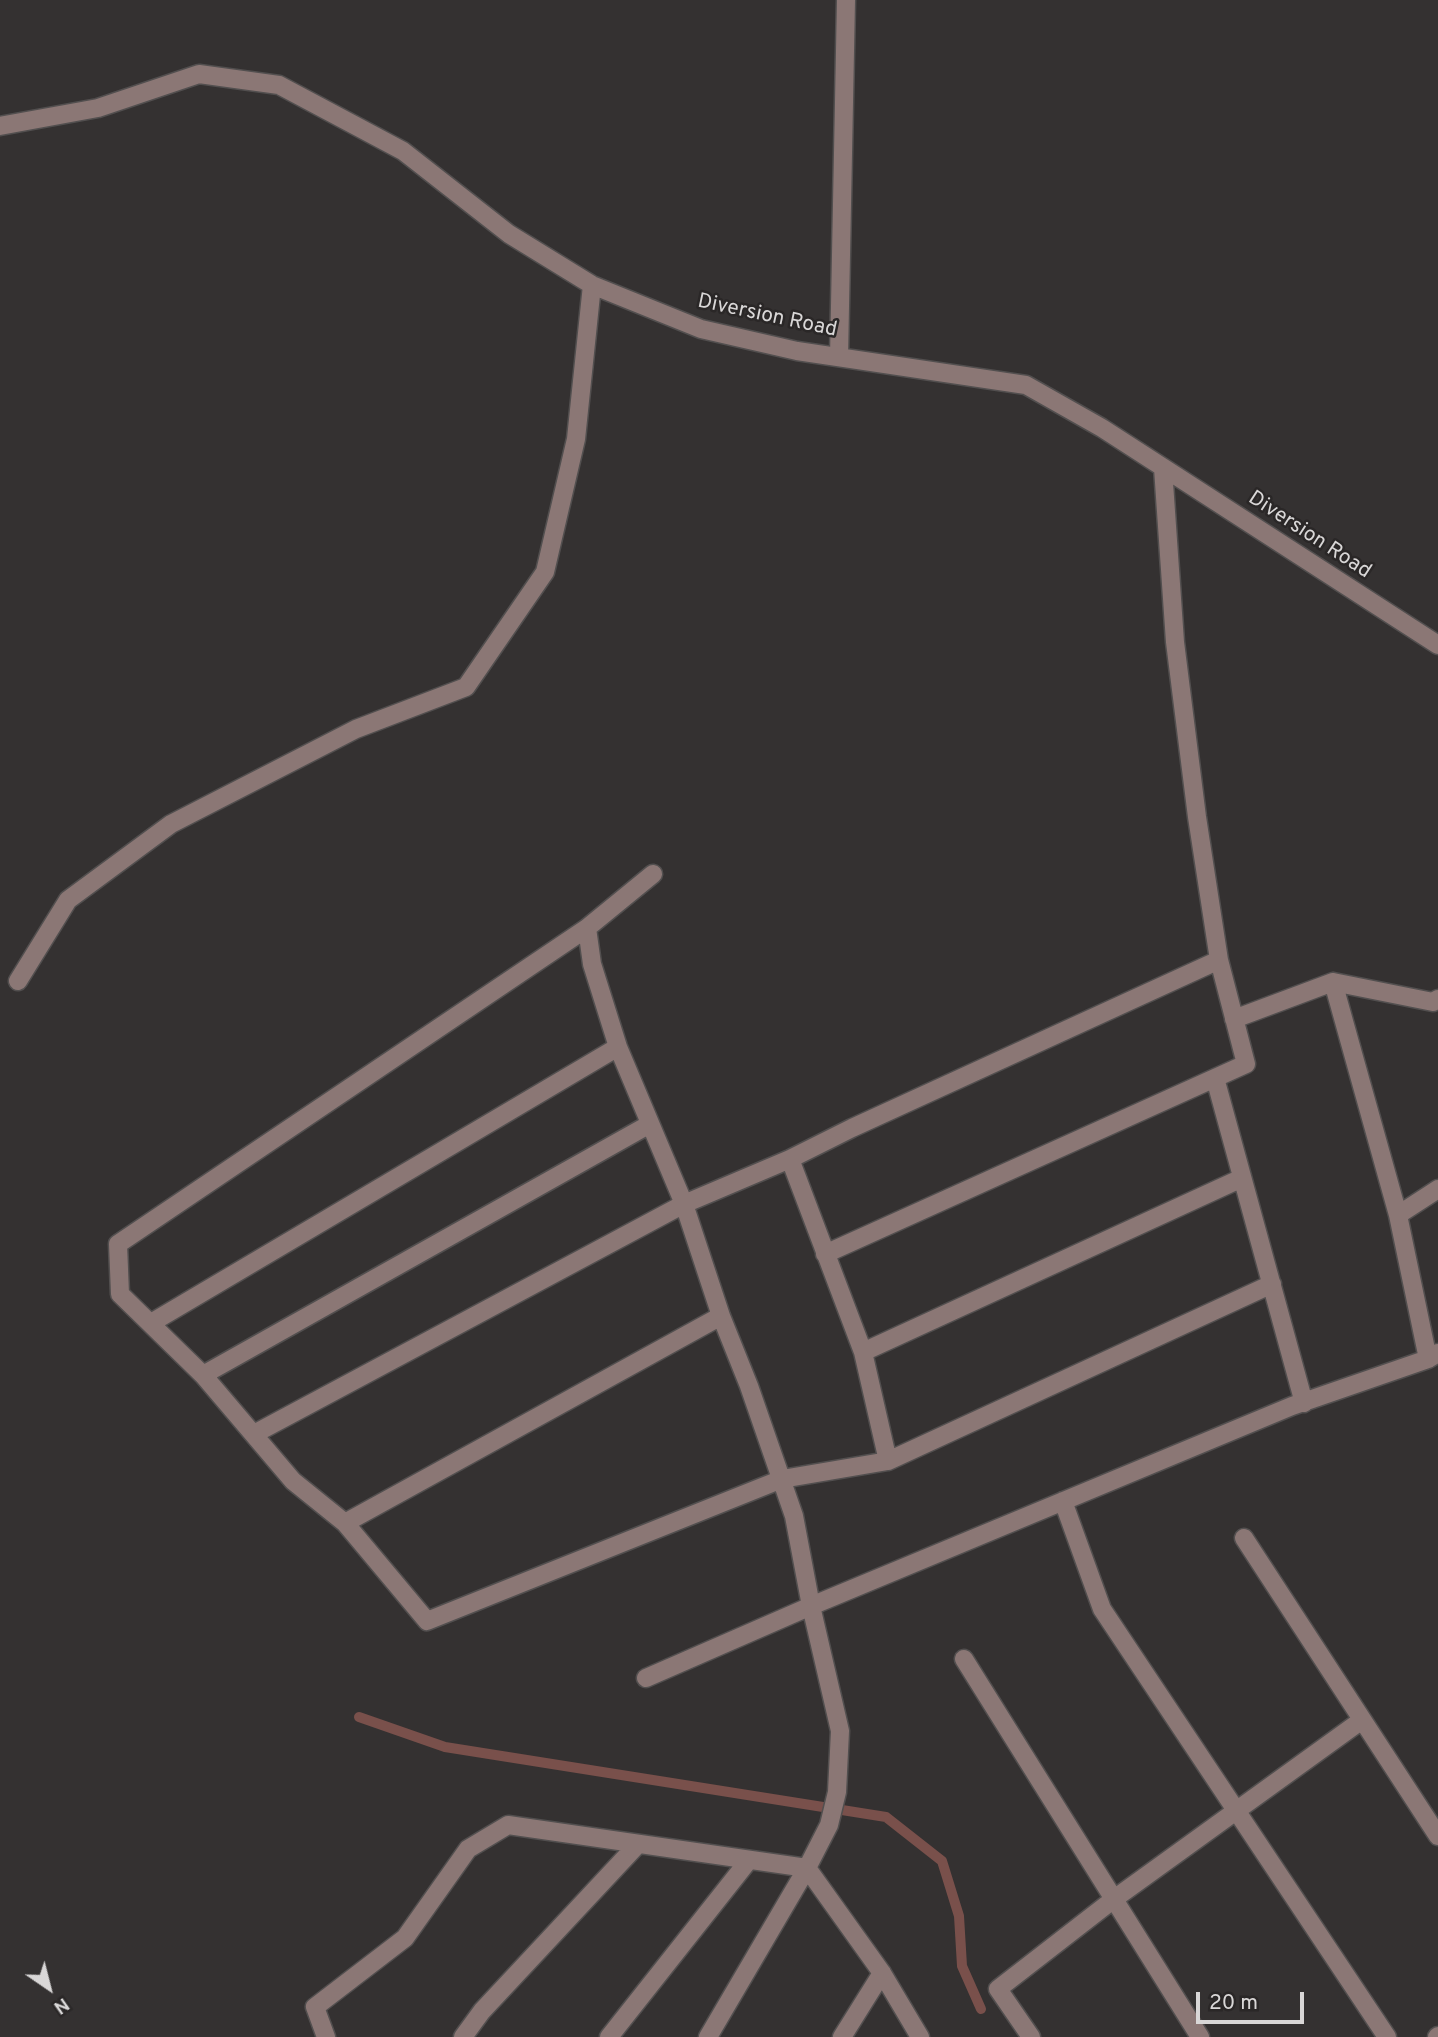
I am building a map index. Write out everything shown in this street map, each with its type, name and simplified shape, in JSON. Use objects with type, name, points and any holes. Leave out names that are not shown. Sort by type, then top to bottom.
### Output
[{"type":"street","points":[[839,357],[846,0]]},
{"type":"street","name":"Diversion Road","points":[[0,126],[98,108],[199,74],[279,85],[403,152],[509,234],[592,285],[701,329],[797,351],[1026,385],[1102,429],[1438,645]]},
{"type":"street","points":[[18,981],[68,900],[171,824],[356,729],[466,687],[545,572],[576,439],[592,285]]},
{"type":"street","points":[[825,1254],[1246,1064],[1219,960],[1197,817],[1175,642],[1163,468]]},
{"type":"street","points":[[653,874],[587,928],[118,1244],[121,1294],[203,1375],[293,1481],[345,1524],[427,1621],[782,1479],[888,1461],[1272,1284]]},
{"type":"street","points":[[587,928],[592,964],[618,1047],[684,1204],[721,1316],[794,1516],[811,1606],[840,1731],[837,1792],[829,1825],[807,1868],[708,2037]]},
{"type":"street","points":[[254,1434],[684,1204],[790,1159],[1219,960]]},
{"type":"street","points":[[1234,1019],[1333,982],[1433,1002],[1438,999]]},
{"type":"street","points":[[646,1678],[811,1606],[1292,1406],[1433,1356],[1398,1215],[1333,982]]},
{"type":"street","points":[[151,1323],[618,1047]]},
{"type":"street","points":[[1215,1079],[1304,1403]]},
{"type":"street","points":[[203,1375],[650,1124]]},
{"type":"street","points":[[790,1159],[863,1352],[888,1461]]},
{"type":"street","points":[[863,1352],[1242,1178]]},
{"type":"street","points":[[1398,1215],[1438,1189]]},
{"type":"street","points":[[345,1524],[721,1316]]},
{"type":"street","points":[[1063,1502],[1102,1609],[1387,2037]]},
{"type":"street","points":[[1244,1538],[1438,1836]]},
{"type":"street","points":[[964,1659],[1200,2037]]},
{"type":"street","points":[[1031,2037],[998,1989],[1114,1899],[1362,1720]]},
{"type":"street","points":[[326,2037],[314,2007],[405,1938],[468,1849],[509,1825],[807,1868],[882,1973],[920,2037]]},
{"type":"street","points":[[463,2037],[482,2011],[638,1844]]},
{"type":"street","points":[[609,2037],[749,1860]]},
{"type":"street","points":[[842,2037],[882,1973]]},
{"type":"waterway","points":[[359,1717],[445,1747],[886,1817],[942,1861],[959,1916],[962,1966],[981,2009]]}]
